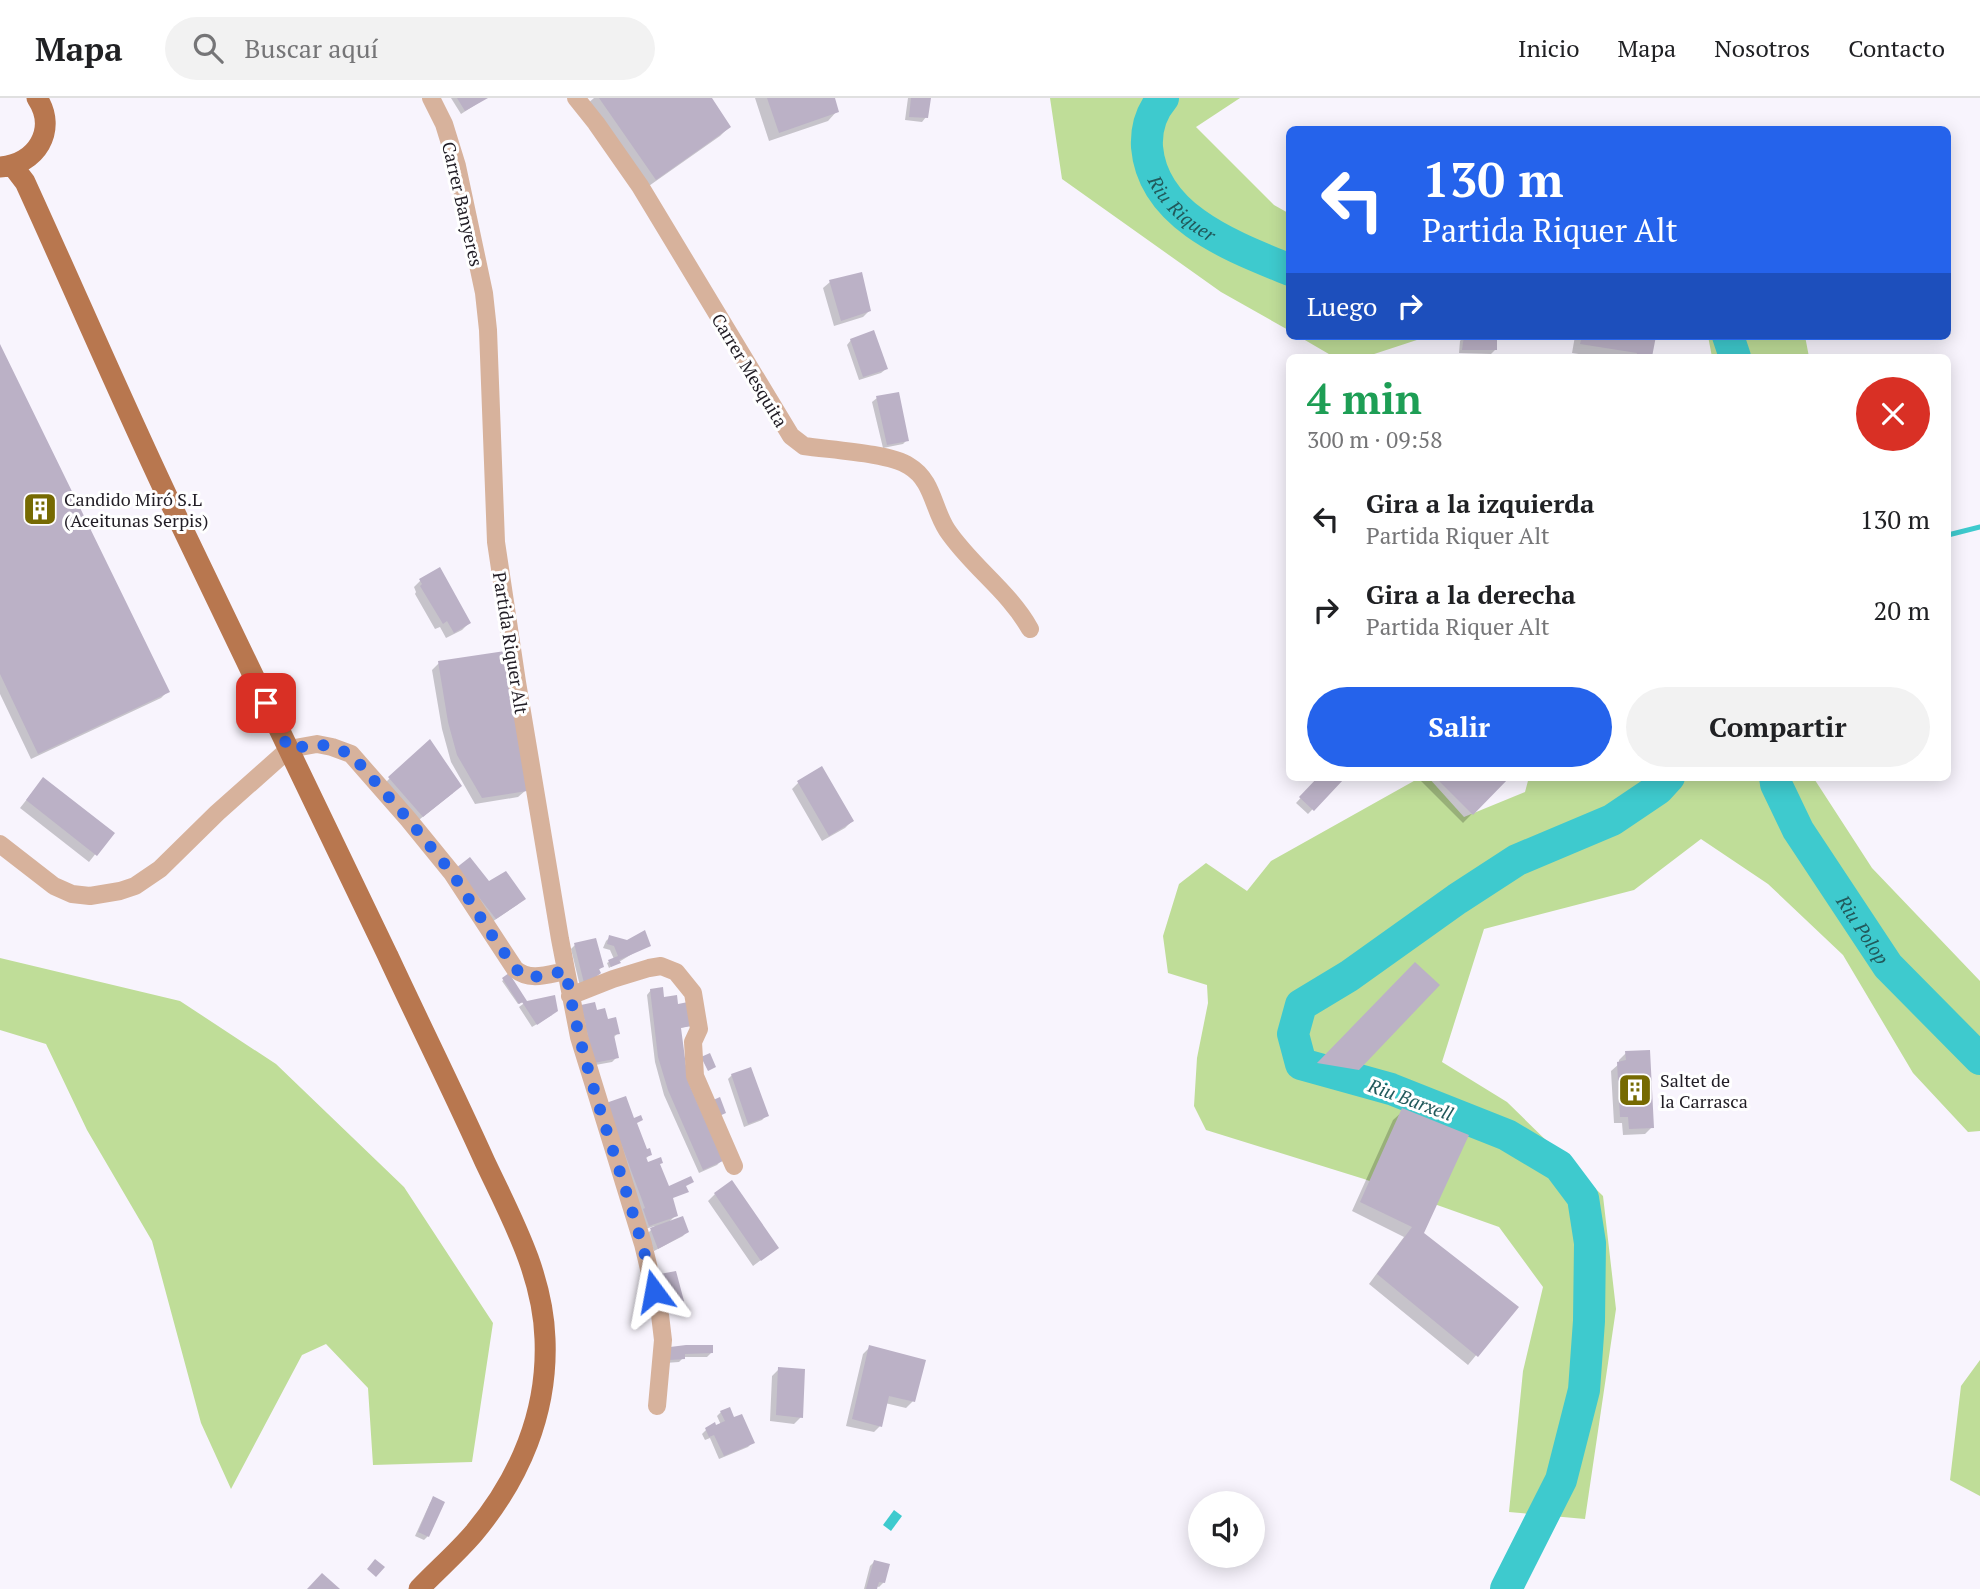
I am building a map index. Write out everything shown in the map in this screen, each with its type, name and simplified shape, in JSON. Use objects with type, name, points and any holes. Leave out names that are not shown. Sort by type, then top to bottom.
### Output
[{"type":"main road","points":[[37,98],[42,105],[45,119],[44,134],[38,147],[17,168],[166,494],[527,1252],[543,1316],[545,1343],[542,1392],[537,1417],[527,1448],[507,1487],[490,1512],[419,1589]]},
{"type":"street","name":"Carrer Banyeres","points":[[431,98],[444,124],[457,166],[486,312]]},
{"type":"street","name":"Carrer Mesquita","points":[[576,98],[640,186],[791,436],[804,446],[899,460],[917,471],[930,490],[947,530],[1024,618],[1030,629]]},
{"type":"street","name":"Partida Riquer Alt","points":[[486,312],[496,542],[522,709],[579,1037],[643,1244],[660,1315],[663,1340],[657,1406]]},
{"type":"street","points":[[0,844],[54,886],[72,894],[90,896],[120,891],[135,886],[160,869],[217,813],[289,749],[317,744],[332,747],[351,754],[408,819],[452,873],[521,975],[534,977],[566,971]]},
{"type":"street","points":[[570,996],[649,968],[662,967],[676,972],[693,993],[699,1029],[693,1042],[695,1076],[734,1166]]},
{"type":"green space","points":[[1050,98],[1240,98],[1196,127],[1274,205],[1286,212],[1286,329],[1221,292],[1062,179]]},
{"type":"green space","points":[[1305,340],[1417,340],[1374,354],[1329,354]]},
{"type":"green space","points":[[1709,340],[1806,340],[1808,354],[1711,354]]},
{"type":"green space","points":[[1414,781],[1432,781],[1464,817],[1525,792],[1528,781],[1816,781],[1872,868],[1980,981],[1980,1131],[1968,1132],[1913,1073],[1843,955],[1768,884],[1701,839],[1634,890],[1484,929],[1442,1062],[1507,1102],[1603,1196],[1616,1309],[1585,1519],[1509,1512],[1523,1371],[1543,1287],[1499,1227],[1364,1179],[1206,1130],[1194,1106],[1197,1058],[1208,1003],[1207,985],[1168,973],[1163,936],[1179,884],[1206,863],[1247,891],[1271,861]]},
{"type":"green space","points":[[0,958],[180,1001],[276,1064],[404,1187],[493,1323],[472,1462],[373,1465],[368,1388],[326,1344],[302,1355],[231,1489],[201,1423],[152,1241],[87,1130],[46,1044],[0,1030]]},
{"type":"green space","points":[[1980,1360],[1980,1496],[1950,1480],[1961,1386]]},
{"type":"water","points":[[894,1510],[902,1516],[891,1531],[883,1525]]},
{"type":"building","points":[[457,98],[488,98],[465,111]]},
{"type":"building","points":[[599,98],[712,98],[731,127],[656,180]]},
{"type":"building","points":[[767,98],[835,98],[839,112],[779,133]]},
{"type":"building","points":[[911,98],[931,98],[928,118],[909,117]]},
{"type":"building","points":[[862,272],[871,311],[841,321],[829,280]]},
{"type":"building","points":[[874,330],[888,369],[863,377],[850,339]]},
{"type":"building","points":[[1463,340],[1497,340],[1497,350],[1462,350]]},
{"type":"building","points":[[1581,340],[1655,340],[1653,354],[1637,354],[1580,344]]},
{"type":"building","name":"Candido Miró S.L (Aceitunas Serpis)","points":[[0,344],[170,692],[38,754],[0,674]]},
{"type":"building","points":[[899,392],[909,441],[887,445],[876,396]]},
{"type":"building","points":[[440,567],[471,623],[454,633],[447,621],[443,624],[420,586],[422,584],[419,579]]},
{"type":"building","points":[[505,651],[527,791],[482,798],[457,755],[448,722],[438,661]]},
{"type":"building","points":[[430,739],[462,786],[423,817],[388,777]]},
{"type":"building","points":[[822,766],[854,821],[829,836],[797,781]]},
{"type":"building","points":[[43,777],[115,833],[97,856],[26,800]]},
{"type":"building","points":[[1314,781],[1342,781],[1314,811],[1299,797]]},
{"type":"building","points":[[1439,781],[1506,781],[1473,815]]},
{"type":"building","points":[[470,857],[489,881],[506,871],[526,899],[496,919],[456,868]]},
{"type":"building","points":[[645,930],[651,946],[619,960],[621,963],[611,967],[608,960],[618,956],[614,946],[607,944],[609,935],[627,940]]},
{"type":"building","points":[[596,938],[604,967],[599,969],[601,973],[591,981],[584,983],[574,943]]},
{"type":"building","points":[[1415,962],[1440,985],[1359,1070],[1317,1063]]},
{"type":"building","points":[[509,973],[527,1001],[555,995],[558,1011],[537,1025],[502,978]]},
{"type":"building","points":[[663,987],[664,997],[677,995],[678,1004],[688,1002],[691,1026],[681,1028],[688,1081],[723,1161],[703,1170],[668,1090],[658,1057],[650,989]]},
{"type":"building","points":[[595,1002],[597,1010],[605,1008],[608,1019],[616,1017],[620,1034],[614,1035],[619,1058],[594,1063],[581,1005]]},
{"type":"building","name":"Saltet de la Carrasca","points":[[1650,1050],[1654,1128],[1629,1129],[1628,1117],[1620,1117],[1617,1062],[1626,1060],[1625,1051]]},
{"type":"building","points":[[710,1053],[716,1067],[708,1071],[701,1057]]},
{"type":"building","points":[[751,1067],[769,1116],[748,1124],[731,1074]]},
{"type":"building","points":[[626,1096],[634,1118],[641,1115],[643,1120],[637,1123],[652,1155],[646,1157],[648,1162],[661,1157],[663,1163],[660,1164],[669,1186],[691,1176],[694,1182],[686,1186],[689,1192],[673,1198],[678,1216],[649,1226],[643,1209],[645,1208],[606,1103]]},
{"type":"building","points":[[720,1097],[726,1113],[717,1117],[711,1101]]},
{"type":"building","points":[[1402,1108],[1469,1135],[1424,1233],[1519,1307],[1478,1357],[1377,1274],[1412,1227],[1360,1202]]},
{"type":"building","points":[[732,1180],[779,1248],[761,1261],[714,1193]]},
{"type":"building","points":[[683,1216],[689,1232],[658,1249],[650,1228]]},
{"type":"building","points":[[676,1271],[684,1301],[668,1306],[660,1274]]},
{"type":"building","points":[[713,1345],[713,1353],[685,1354],[685,1359],[669,1360],[670,1347]]},
{"type":"building","points":[[869,1345],[926,1360],[915,1402],[889,1396],[882,1427],[852,1419]]},
{"type":"building","points":[[778,1367],[805,1369],[803,1418],[776,1415]]},
{"type":"building","points":[[730,1407],[734,1417],[742,1414],[755,1443],[724,1456],[714,1435],[709,1437],[705,1428],[715,1422],[716,1425],[725,1421],[720,1411]]},
{"type":"building","points":[[433,1496],[445,1502],[429,1537],[418,1532]]},
{"type":"building","points":[[375,1559],[385,1567],[376,1577],[367,1569]]},
{"type":"building","points":[[874,1560],[890,1564],[885,1583],[879,1582],[877,1589],[866,1589]]},
{"type":"building","points":[[322,1573],[340,1589],[307,1589]]},
{"type":"waterway","name":"Riu Riquer","points":[[1163,98],[1148,127],[1147,147],[1153,172],[1164,193],[1180,211],[1222,240],[1286,268]]},
{"type":"waterway","name":"Riu Riquer","points":[[1729,340],[1734,354]]},
{"type":"waterway","points":[[1951,534],[1980,527]]},
{"type":"waterway","name":"Riu Barxell","points":[[1506,1589],[1561,1480],[1584,1390],[1589,1321],[1590,1243],[1583,1198],[1559,1166],[1507,1135],[1391,1089],[1301,1064],[1293,1034],[1301,1005],[1349,976],[1517,860],[1612,820],[1658,789],[1665,781]]},
{"type":"waterway","name":"Riu Polop","points":[[1776,781],[1798,830],[1888,966],[1980,1059]]},
{"type":"place","name":"Candido Miró S.L (Aceitunas Serpis)","points":[[40,509]]},
{"type":"place","name":"Saltet de la Carrasca","points":[[1635,1090]]},
{"type":"route","points":[[266,703],[289,749],[317,744],[351,754],[452,873],[521,975],[534,977],[566,971],[593,1089],[643,1244],[654,1291]]}]
